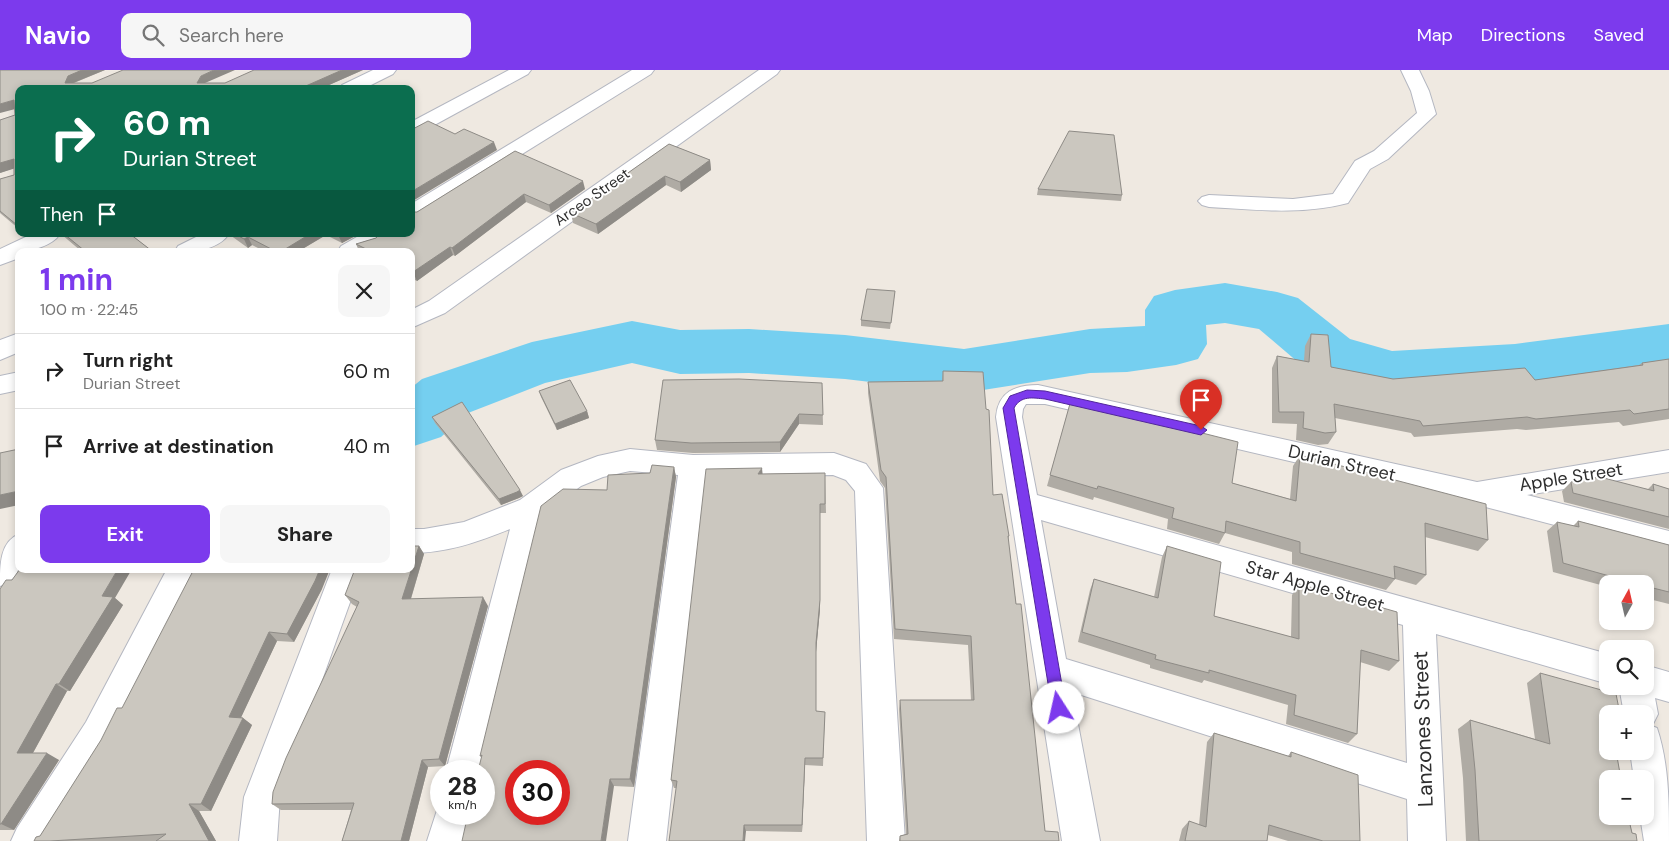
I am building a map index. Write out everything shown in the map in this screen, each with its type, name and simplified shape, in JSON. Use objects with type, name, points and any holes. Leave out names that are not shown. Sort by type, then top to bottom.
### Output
[{"type":"street","points":[[356,85],[387,70]]},
{"type":"street","points":[[415,128],[522,70]]},
{"type":"street","points":[[415,211],[645,70]]},
{"type":"street","name":"Arceo Street","points":[[415,318],[437,307],[771,70]]},
{"type":"street","points":[[1209,201],[1324,204],[1341,199],[1362,165],[1380,156],[1427,114],[1420,91],[1410,70]]},
{"type":"street","points":[[20,248],[43,237]]},
{"type":"street","points":[[192,248],[212,237]]},
{"type":"street","points":[[354,248],[373,237]]},
{"type":"street","points":[[0,258],[15,251]]},
{"type":"street","points":[[0,351],[15,343]]},
{"type":"street","points":[[0,385],[15,383]]},
{"type":"street","name":"Durian Street","points":[[1023,503],[1008,408],[1013,399],[1027,394],[1045,395],[1474,493],[1669,543]]},
{"type":"street","points":[[415,541],[467,534],[530,508],[571,478],[598,467],[630,460],[693,466],[834,464],[856,472],[869,488],[886,841]]},
{"type":"street","name":"Apple Street","points":[[1474,493],[1669,461]]},
{"type":"street","points":[[647,841],[693,466]]},
{"type":"street","points":[[1023,503],[1082,841]]},
{"type":"street","name":"Star Apple Street","points":[[1023,503],[1599,667]]},
{"type":"street","points":[[467,760],[530,508]]},
{"type":"street","points":[[0,549],[15,547]]},
{"type":"street","points":[[0,573],[15,552]]},
{"type":"street","points":[[30,841],[98,734],[180,573]]},
{"type":"street","points":[[258,841],[262,797],[346,573]]},
{"type":"street","name":"Lanzones Street","points":[[1419,616],[1427,841]]},
{"type":"street","points":[[1052,670],[1426,787]]},
{"type":"street","points":[[1654,683],[1669,687]]},
{"type":"street","points":[[1649,760],[1663,841]]},
{"type":"street","points":[[446,841],[450,825]]},
{"type":"building","points":[[0,70],[82,70],[68,76],[65,83],[92,83],[123,70],[214,70],[201,76],[197,83],[225,83],[254,70],[342,70],[308,85],[15,85],[15,115],[14,100],[0,104]]},
{"type":"building","points":[[15,115],[15,223],[0,211],[0,179],[14,175],[14,159],[0,163],[0,120]]},
{"type":"building","points":[[428,121],[455,134],[464,129],[494,142],[415,190],[415,128]]},
{"type":"building","points":[[1069,131],[1114,135],[1122,195],[1038,189]]},
{"type":"building","points":[[669,144],[710,160],[680,182],[665,176],[596,224],[571,213]]},
{"type":"building","points":[[515,151],[583,181],[549,205],[524,194],[452,248],[450,247],[415,271],[415,248],[364,248],[356,244],[377,237],[415,237],[415,212]]},
{"type":"building","points":[[68,237],[134,237],[148,248],[81,248]]},
{"type":"building","points":[[248,237],[305,237],[287,248],[269,248]]},
{"type":"building","points":[[867,289],[895,291],[891,323],[861,320]]},
{"type":"building","points":[[1311,334],[1328,335],[1331,367],[1393,379],[1525,368],[1535,380],[1643,365],[1642,363],[1669,359],[1669,409],[1634,414],[1630,410],[1536,419],[1527,417],[1423,426],[1420,421],[1334,404],[1336,432],[1325,433],[1303,428],[1304,412],[1279,412],[1277,356],[1309,362]]},
{"type":"building","points":[[943,371],[983,372],[986,409],[989,410],[993,495],[1002,494],[1009,536],[1016,604],[1021,604],[1045,831],[1058,832],[1059,841],[900,841],[900,836],[908,834],[900,700],[974,700],[971,636],[895,629],[886,477],[881,470],[868,382],[943,381]]},
{"type":"building","points":[[739,379],[822,383],[823,415],[799,414],[780,442],[691,443],[655,440],[663,380]]},
{"type":"building","points":[[570,380],[587,411],[555,424],[539,391]]},
{"type":"building","points":[[1071,400],[1238,442],[1232,483],[1296,501],[1300,455],[1486,504],[1488,540],[1425,523],[1426,575],[1394,566],[1395,579],[1300,553],[1300,542],[1226,521],[1225,533],[1172,518],[1174,508],[1098,486],[1097,489],[1050,475]]},
{"type":"building","points":[[462,402],[520,490],[517,492],[499,499],[432,417]]},
{"type":"building","points":[[15,450],[15,492],[0,495],[0,453]]},
{"type":"building","points":[[652,465],[674,467],[630,779],[610,779],[601,841],[462,841],[466,825],[495,825],[495,760],[481,760],[482,755],[480,756],[541,506],[563,489],[607,490],[608,475],[650,473]]},
{"type":"building","points":[[762,468],[758,474],[825,473],[825,504],[820,504],[820,600],[816,643],[816,711],[825,712],[823,758],[805,758],[802,825],[744,825],[743,841],[669,841],[677,781],[671,780],[706,469]]},
{"type":"building","points":[[1600,477],[1654,491],[1653,484],[1669,489],[1669,517],[1573,493],[1571,482]]},
{"type":"building","points":[[1578,521],[1669,545],[1669,592],[1654,588],[1654,575],[1606,575],[1563,563],[1557,522],[1579,527]]},
{"type":"building","points":[[415,546],[419,546],[415,558]]},
{"type":"building","points":[[1167,546],[1221,562],[1214,616],[1299,639],[1299,584],[1397,612],[1399,661],[1361,650],[1357,734],[1294,715],[1296,695],[1209,670],[1209,673],[1155,659],[1156,655],[1082,632],[1094,579],[1158,598]]},
{"type":"building","points":[[17,573],[116,573],[102,596],[113,597],[59,684],[56,684],[17,753],[47,753],[0,824],[0,589],[6,580],[12,580]]},
{"type":"building","points":[[192,573],[318,573],[287,634],[269,632],[229,717],[243,718],[201,804],[189,804],[209,841],[156,841],[166,834],[34,841],[36,837],[40,836],[101,740],[117,708],[122,708]]},
{"type":"building","points":[[353,573],[410,573],[402,599],[483,597],[439,759],[422,760],[401,841],[342,841],[354,803],[272,804],[273,792],[286,758],[359,602],[345,595]]},
{"type":"building","points":[[1540,673],[1599,689],[1599,695],[1616,695],[1618,705],[1599,705],[1599,760],[1618,760],[1619,770],[1599,770],[1599,825],[1630,825],[1632,833],[1636,834],[1637,841],[1479,841],[1470,720],[1550,744]]},
{"type":"building","points":[[1214,733],[1291,757],[1291,752],[1358,775],[1360,841],[1323,841],[1269,825],[1267,841],[1185,841],[1189,821],[1206,827]]},
{"type":"waterway","points":[[415,421],[445,396],[532,364],[632,342],[680,352],[749,351],[845,357],[964,371],[1090,351],[1127,350],[1176,344],[1175,310],[1225,303],[1277,312],[1328,354],[1391,374],[1515,366],[1669,345]]},
{"type":"route","points":[[1059,708],[1008,408],[1013,399],[1027,394],[1045,395],[1201,430]]}]
